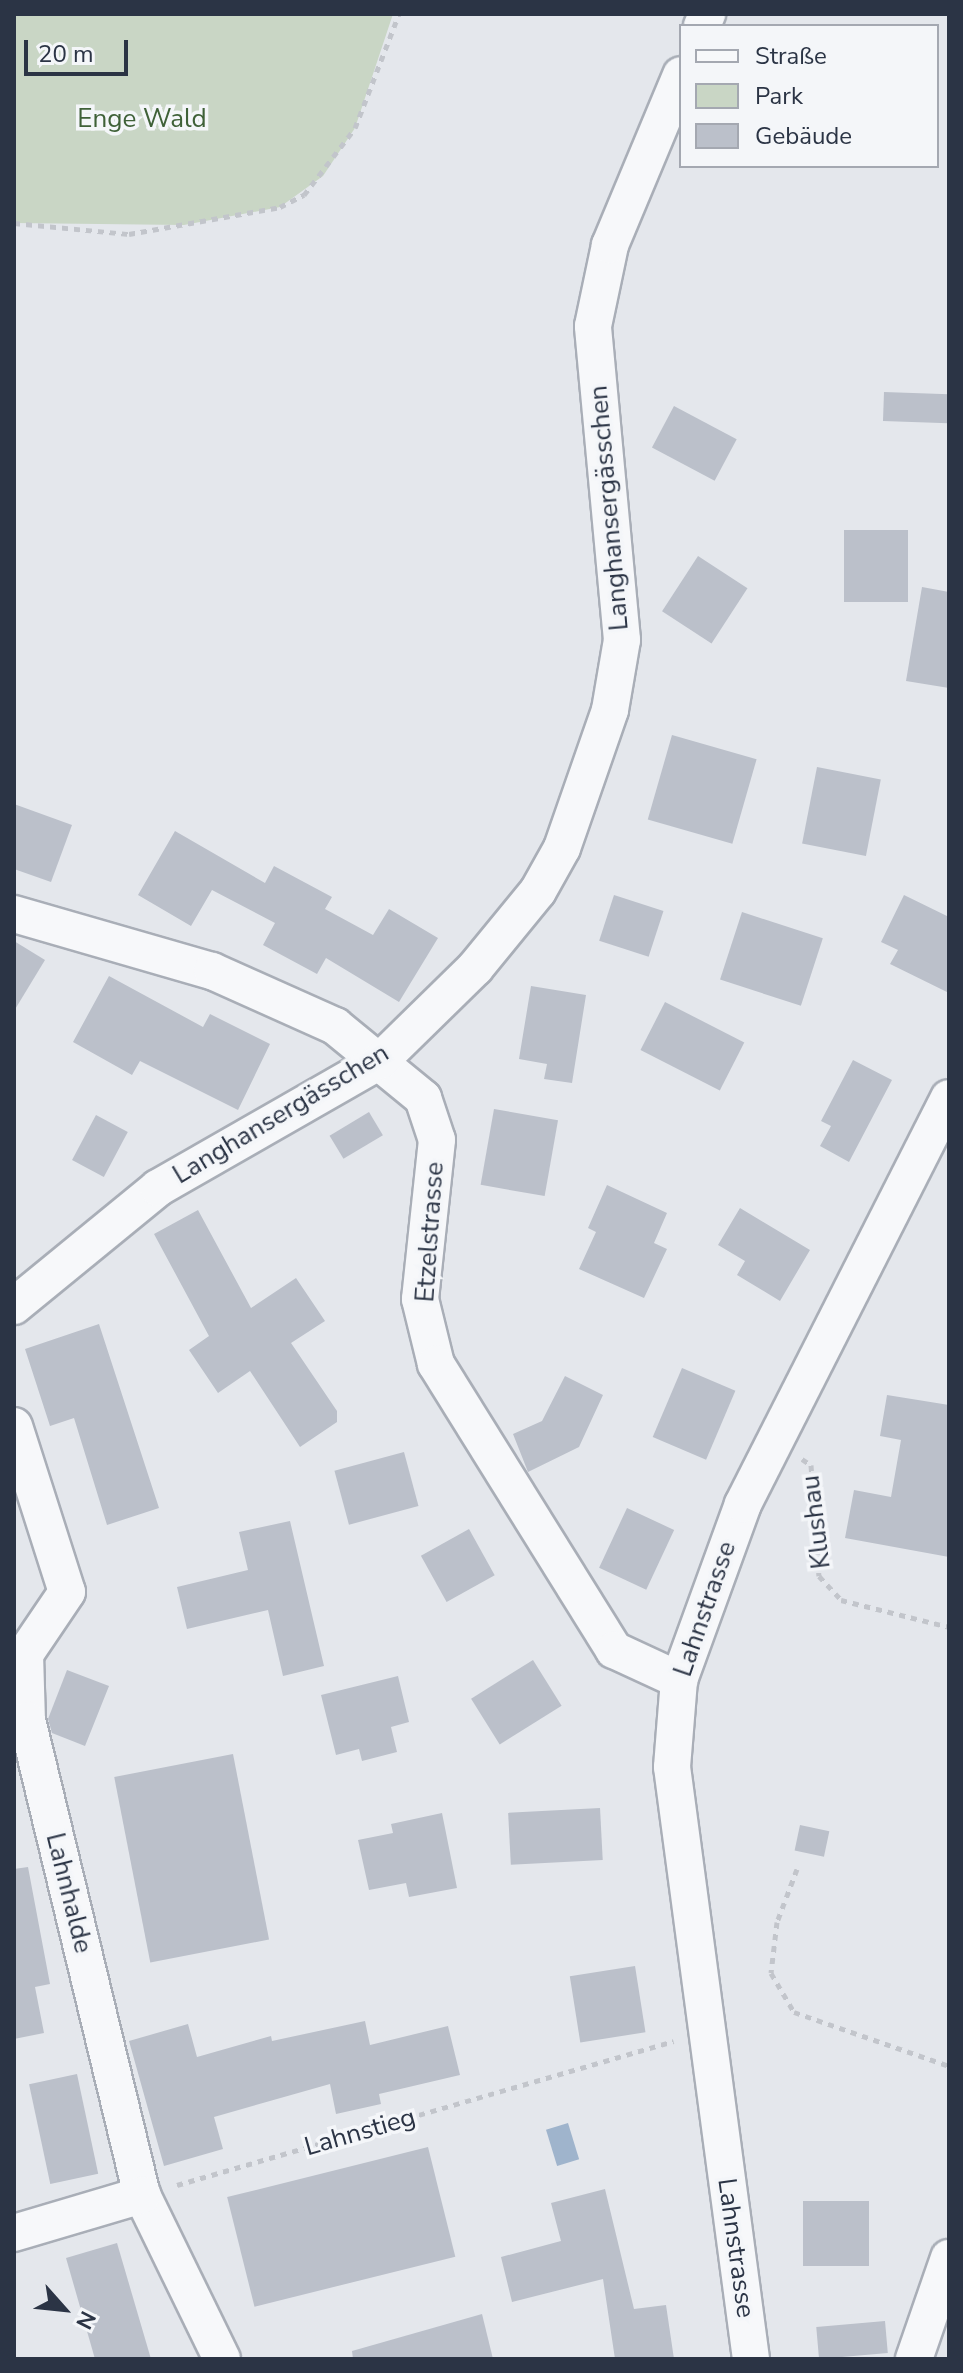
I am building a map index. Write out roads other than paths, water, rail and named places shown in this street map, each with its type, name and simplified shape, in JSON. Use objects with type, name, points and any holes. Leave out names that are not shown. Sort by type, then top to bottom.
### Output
[{"type":"street","name":"Langhansergässchen","points":[[14,1306],[158,1188],[380,1061],[475,968],[538,891],[562,848],[610,710],[622,640],[593,326],[610,245],[679,80]]},
{"type":"street","name":"Etzelstrasse","points":[[14,914],[212,971],[335,1026],[423,1098],[437,1140],[420,1299],[436,1364],[614,1650],[679,1680]]},
{"type":"street","name":"Lahnstrasse","points":[[751,2359],[672,1767],[679,1680],[703,1601],[775,1441],[949,1098]]},
{"type":"street","name":"Lahnhalde","points":[[14,1426],[67,1592],[20,1655],[27,1720],[142,2195],[222,2359]]},
{"type":"street","points":[[14,2233],[142,2195]]},
{"type":"street","points":[[914,2359],[949,2258]]},
{"type":"water","points":[[568,2123],[579,2159],[557,2166],[546,2130]]},
{"type":"park label","name":"Enge Wald","points":[[142,119]]}]
